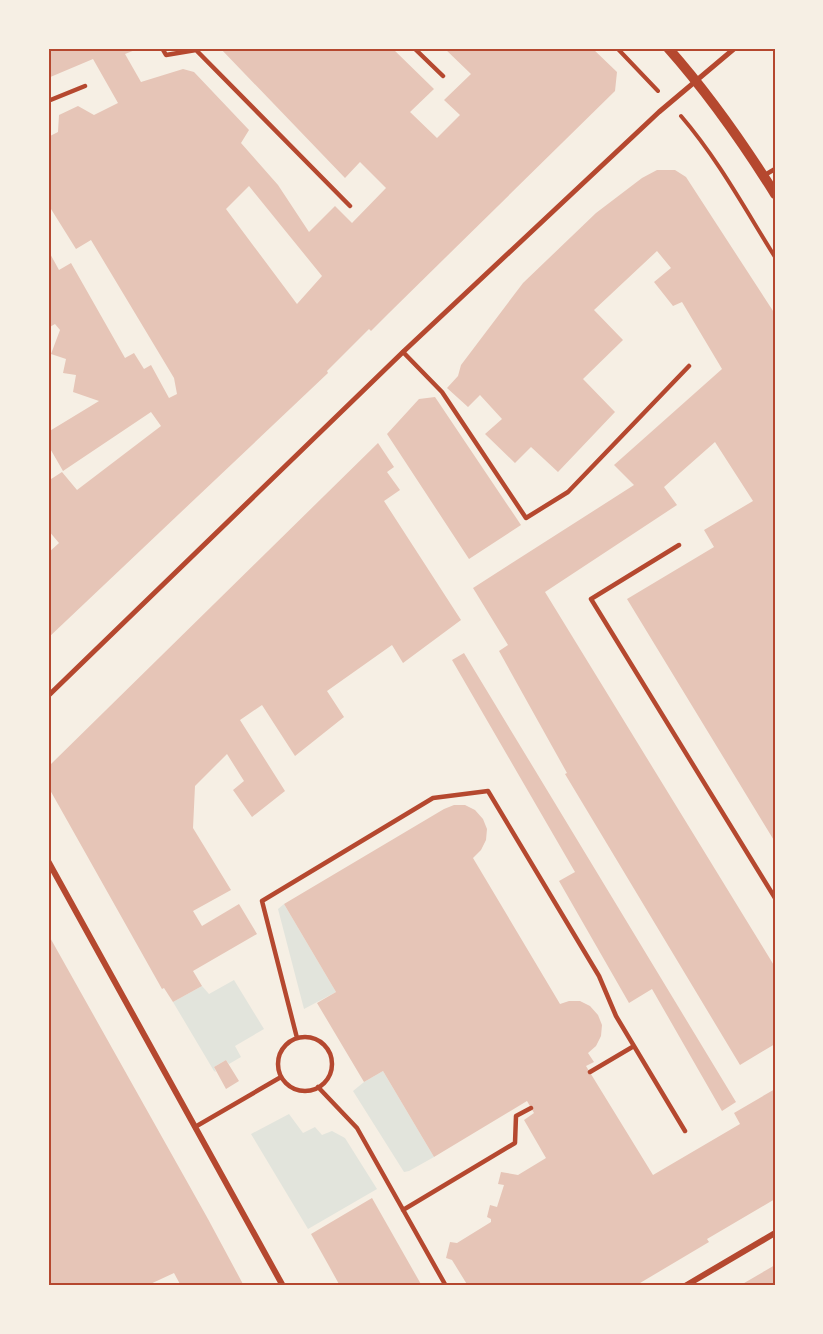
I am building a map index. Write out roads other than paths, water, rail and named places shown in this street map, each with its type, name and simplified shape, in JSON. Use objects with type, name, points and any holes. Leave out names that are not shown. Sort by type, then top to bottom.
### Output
[{"type":"street","points":[[668,48],[697,81],[775,194]]},
{"type":"street","points":[[48,696],[403,352],[670,103],[735,48]]},
{"type":"street","points":[[48,861],[283,1286]]},
{"type":"street","points":[[685,1286],[775,1233]]},
{"type":"lane","points":[[162,48],[166,55],[196,50],[350,206]]},
{"type":"lane","points":[[414,48],[443,76]]},
{"type":"lane","points":[[48,101],[85,86]]},
{"type":"lane","points":[[764,176],[775,168]]},
{"type":"lane","points":[[403,352],[442,392],[526,518],[568,492],[689,366]]},
{"type":"lane","points":[[680,545],[591,599],[775,898]]},
{"type":"lane","points":[[297,1038],[262,901],[433,798],[488,791],[599,976],[616,1016],[685,1131]]},
{"type":"lane","points":[[297,1038],[312,1038],[321,1042],[328,1050],[331,1071],[318,1087],[298,1090],[288,1085],[281,1077],[279,1057],[284,1047],[297,1038]]},
{"type":"lane","points":[[590,1072],[634,1046]]},
{"type":"lane","points":[[195,1127],[281,1077]]},
{"type":"lane","points":[[318,1087],[357,1128],[446,1286]]},
{"type":"lane","points":[[403,1210],[515,1143],[516,1116],[531,1108]]}]
